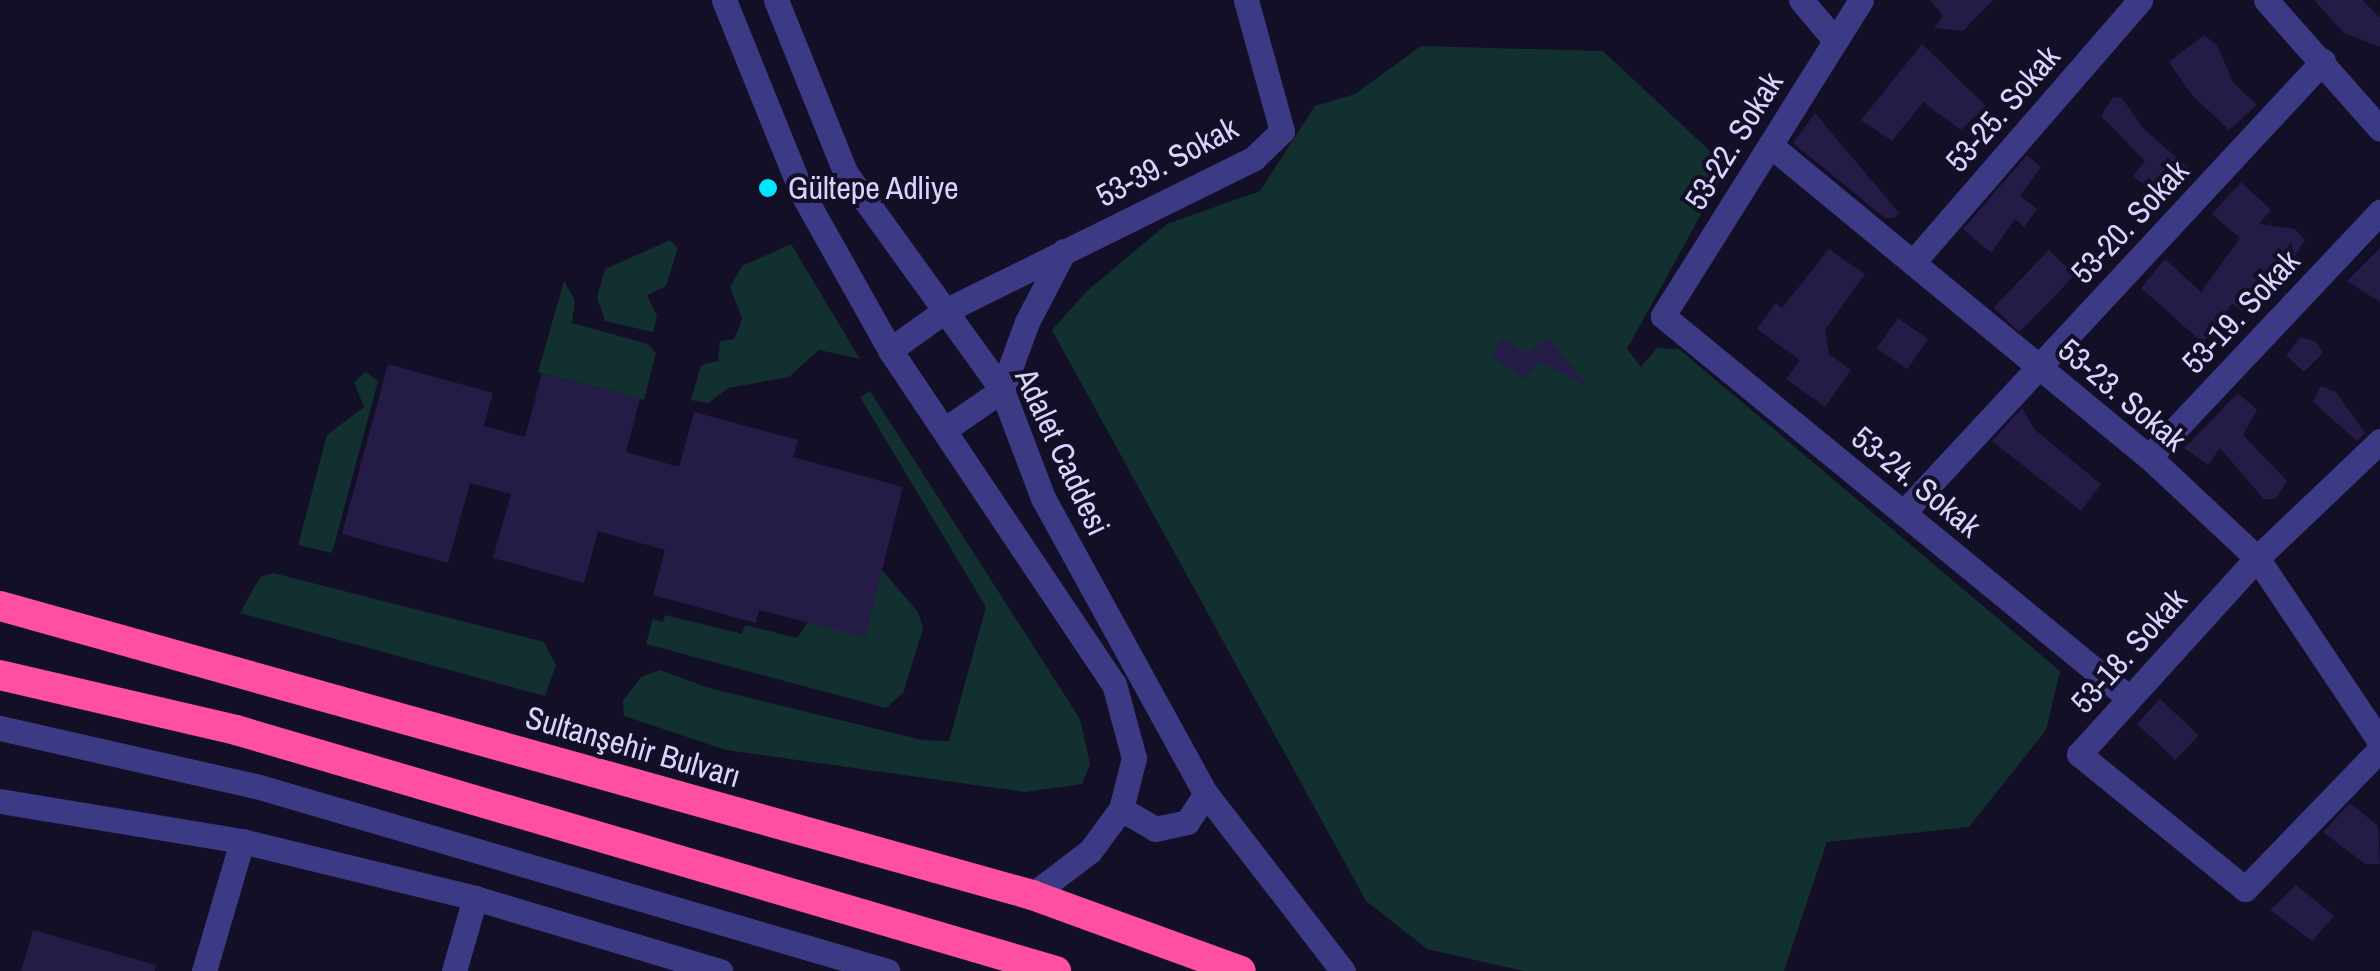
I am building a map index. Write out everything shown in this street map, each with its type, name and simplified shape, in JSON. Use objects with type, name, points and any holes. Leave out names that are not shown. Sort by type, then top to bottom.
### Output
[{"type":"highway","name":"Sultanşehir Bulvarı","points":[[0,606],[1032,895],[1241,971]]},
{"type":"highway","points":[[0,675],[236,730],[1056,971]]},
{"type":"street","points":[[724,0],[802,193],[890,350],[1114,684],[1134,758],[1122,809],[1090,851],[1032,895]]},
{"type":"street","name":"Adalet Caddesi","points":[[776,0],[845,172],[1002,390],[1042,498],[1206,794],[1343,971]]},
{"type":"street","name":"53-39. Sokak","points":[[890,350],[943,312],[1254,158],[1282,131],[1246,0]]},
{"type":"street","points":[[1801,0],[1835,40]]},
{"type":"street","name":"53-22. Sokak","points":[[1662,316],[1861,0]]},
{"type":"street","name":"53-25. Sokak","points":[[1916,260],[2140,0]]},
{"type":"street","points":[[2266,0],[2380,128]]},
{"type":"street","name":"53-20. Sokak","points":[[1903,514],[2323,61]]},
{"type":"street","name":"53-23. Sokak","points":[[1770,145],[1916,260],[2038,369],[2149,457],[2257,558],[2380,746]]},
{"type":"street","name":"53-19. Sokak","points":[[2149,457],[2380,212]]},
{"type":"street","points":[[944,430],[1002,390],[1027,322],[1064,251]]},
{"type":"street","name":"53-24. Sokak","points":[[1662,316],[2128,698]]},
{"type":"street","name":"53-18. Sokak","points":[[2380,442],[2257,558],[2080,754],[2245,889],[2380,746]]},
{"type":"street","points":[[0,728],[256,786],[887,971]]},
{"type":"street","points":[[1122,809],[1155,829],[1186,822],[1206,794]]},
{"type":"street","points":[[0,801],[242,841],[475,898],[720,971]]},
{"type":"street","points":[[204,971],[242,841]]},
{"type":"street","points":[[454,971],[475,898]]},
{"type":"green space","points":[[1421,46],[1603,51],[1727,167],[1627,349],[1641,367],[1657,348],[1679,349],[2060,671],[2046,730],[1969,827],[1827,842],[1784,971],[1524,971],[1427,949],[1366,901],[1052,330],[1087,291],[1167,224],[1260,191],[1315,106],[1355,94]]},
{"type":"green space","points":[[670,240],[678,248],[666,286],[647,295],[657,316],[653,332],[605,321],[597,297],[605,269]]},
{"type":"green space","points":[[791,244],[860,359],[819,350],[789,377],[728,388],[708,403],[691,400],[701,365],[718,361],[720,341],[734,339],[739,328],[742,318],[730,287],[742,266]]},
{"type":"green space","points":[[564,281],[575,301],[572,323],[648,344],[656,353],[644,400],[538,372]]},
{"type":"green space","points":[[366,372],[378,381],[332,553],[298,545],[327,435],[364,407],[354,382]]},
{"type":"green space","points":[[870,391],[1080,719],[1090,764],[1082,784],[1025,792],[726,750],[624,716],[623,701],[641,677],[660,670],[709,688],[922,740],[949,741],[986,607],[860,397]]},
{"type":"green space","points":[[882,570],[918,612],[923,629],[903,693],[886,708],[646,644],[653,619],[663,622],[665,615],[742,634],[745,625],[797,638],[808,622],[864,637]]},
{"type":"green space","points":[[273,573],[544,642],[556,665],[545,696],[240,613],[260,577]]},
{"type":"building","points":[[1930,0],[1993,0],[1963,31],[1934,28],[1943,16]]},
{"type":"building","points":[[2314,0],[2362,0],[2380,18],[2380,47],[2344,33]]},
{"type":"building","points":[[2204,35],[2217,45],[2233,82],[2257,105],[2229,130],[2191,94],[2169,62]]},
{"type":"building","points":[[1922,44],[1986,106],[1961,130],[1923,102],[1892,141],[1861,120]]},
{"type":"building","points":[[2113,97],[2122,98],[2144,129],[2190,169],[2164,201],[2133,176],[2145,161],[2101,116]]},
{"type":"building","points":[[1815,113],[1899,213],[1894,218],[1885,218],[1793,143]]},
{"type":"building","points":[[2027,155],[2041,167],[2020,196],[2037,209],[2024,227],[2015,219],[1991,253],[1963,229]]},
{"type":"building","points":[[2241,182],[2271,210],[2259,224],[2295,229],[2305,240],[2286,270],[2282,267],[2245,313],[2232,304],[2203,343],[2141,288],[2165,259],[2201,292],[2240,238],[2212,214]]},
{"type":"building","points":[[2380,248],[2380,302],[2347,281]]},
{"type":"building","points":[[1829,249],[1865,274],[1825,330],[1829,354],[1851,370],[1825,407],[1786,379],[1800,360],[1757,329],[1776,303],[1782,308]]},
{"type":"building","points":[[2049,250],[2075,275],[2019,333],[1993,308]]},
{"type":"building","points":[[1898,318],[1928,339],[1907,370],[1877,348]]},
{"type":"building","points":[[2301,337],[2316,342],[2323,353],[2304,372],[2286,355]]},
{"type":"building","points":[[1503,338],[1526,353],[1548,338],[1589,387],[1540,362],[1524,379],[1491,355]]},
{"type":"building","points":[[388,364],[493,393],[484,426],[525,437],[542,373],[640,399],[626,452],[679,467],[694,412],[798,440],[793,457],[903,487],[865,637],[759,610],[756,623],[653,595],[665,550],[598,531],[584,583],[493,558],[511,494],[470,483],[448,563],[342,534]]},
{"type":"building","points":[[2321,386],[2336,392],[2365,433],[2357,441],[2313,402]]},
{"type":"building","points":[[2238,393],[2257,410],[2243,435],[2287,481],[2276,498],[2265,500],[2220,448],[2208,465],[2184,448]]},
{"type":"building","points":[[2022,408],[2035,430],[2101,484],[2081,511],[1992,441]]},
{"type":"building","points":[[2160,699],[2199,735],[2176,760],[2137,724]]},
{"type":"building","points":[[2350,803],[2378,826],[2380,864],[2365,864],[2323,832]]},
{"type":"building","points":[[2296,885],[2334,916],[2312,941],[2270,910]]},
{"type":"building","points":[[33,930],[156,965],[155,971],[21,971]]},
{"type":"place","name":"Gültepe Adliye","points":[[768,188]]}]
